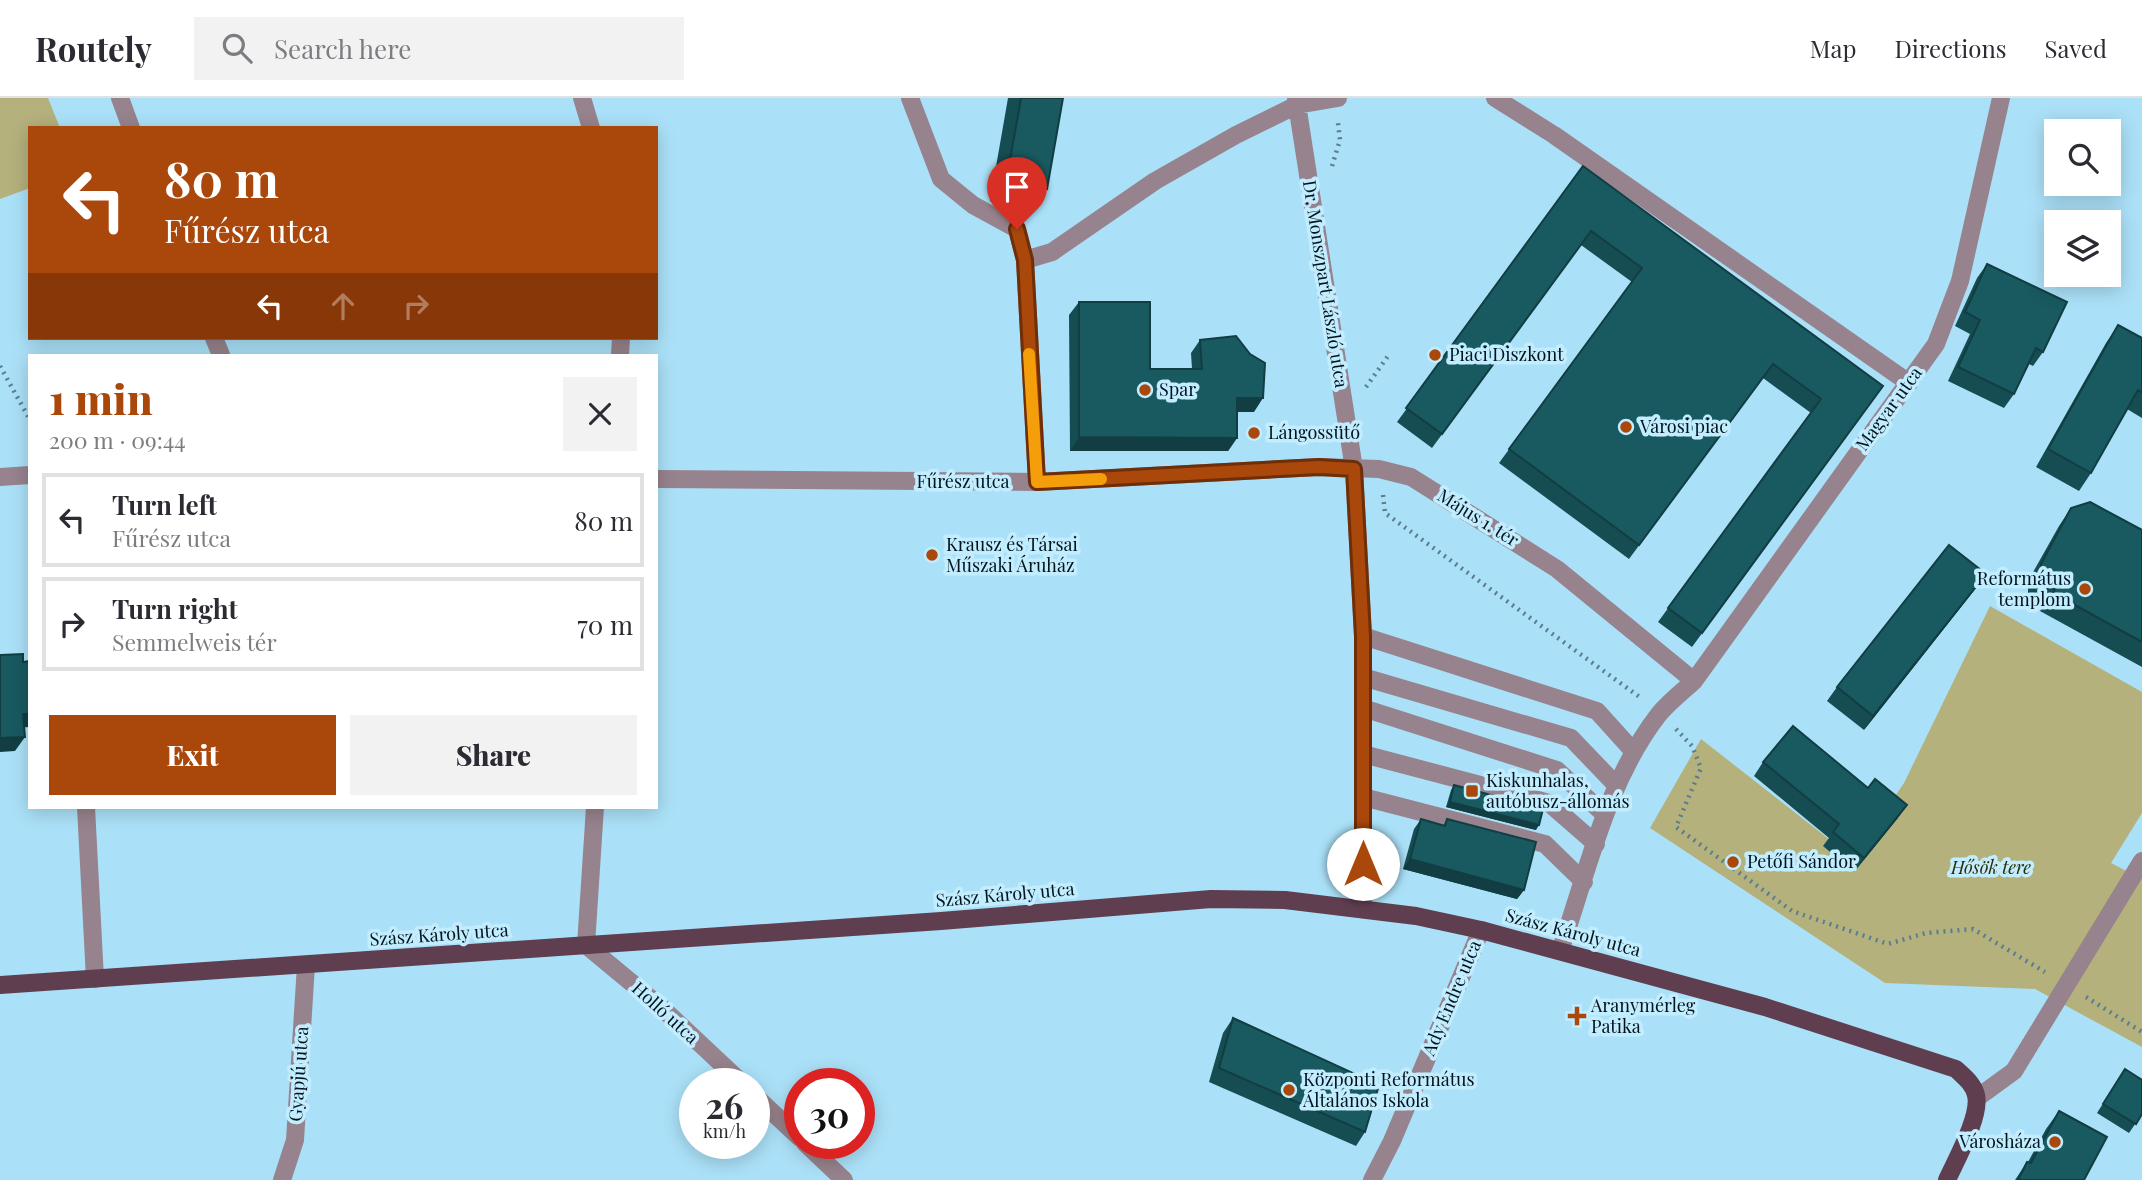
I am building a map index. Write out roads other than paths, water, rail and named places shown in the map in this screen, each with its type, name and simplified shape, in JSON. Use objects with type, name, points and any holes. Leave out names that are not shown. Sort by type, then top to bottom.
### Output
[{"type":"main road","name":"Szász Károly utca","points":[[0,985],[1211,899],[1285,900],[1363,909],[1481,930],[1765,1007],[1956,1069],[1971,1083],[1977,1098]]},
{"type":"main road","points":[[1947,1180],[1964,1143],[1977,1098]]},
{"type":"street","points":[[120,98],[130,126]]},
{"type":"street","points":[[582,98],[590,126]]},
{"type":"street","points":[[910,98],[941,179],[973,205],[1017,229],[1025,260],[1037,482]]},
{"type":"street","points":[[1025,260],[1052,252],[1155,181],[1297,102],[1338,98]]},
{"type":"street","points":[[1495,98],[1554,135],[1909,383]]},
{"type":"street","name":"Magyar utca","points":[[1694,681],[1936,344],[1960,281],[2001,98]]},
{"type":"street","name":"Dr. Monszpart László utca","points":[[1297,102],[1354,469]]},
{"type":"street","name":"Fűrész utca","points":[[658,479],[1037,482],[1319,467],[1354,469]]},
{"type":"street","name":"Május 1. tér","points":[[1354,469],[1379,468],[1411,477],[1557,569],[1694,681]]},
{"type":"street","points":[[1354,469],[1363,636],[1363,909]]},
{"type":"street","points":[[0,477],[28,475]]},
{"type":"street","points":[[1363,636],[1597,710],[1634,752]]},
{"type":"street","points":[[1363,677],[1571,738],[1617,786]]},
{"type":"street","points":[[1560,951],[1617,786],[1634,752],[1661,712],[1694,681]]},
{"type":"street","points":[[1363,708],[1557,769],[1605,815]]},
{"type":"street","points":[[1363,754],[1549,803],[1596,844]]},
{"type":"street","points":[[1363,797],[1545,844],[1584,882]]},
{"type":"street","points":[[86,809],[95,979]]},
{"type":"street","points":[[586,945],[595,809]]},
{"type":"street","points":[[1977,1098],[2014,1071],[2142,862]]},
{"type":"street","name":"Ady Endre utca","points":[[1372,1180],[1392,1142],[1481,930]]},
{"type":"street","name":"Holló utca","points":[[586,945],[662,1008],[726,1068]]},
{"type":"street","name":"Gyapjú utca","points":[[282,1180],[295,1140],[306,965]]},
{"type":"street","points":[[770,1110],[784,1123]]},
{"type":"street","points":[[822,1159],[845,1180]]},
{"type":"place","name":"Piaci Diszkont","points":[[1435,355]]},
{"type":"place","name":"Spar","points":[[1145,390]]},
{"type":"place","name":"Városi piac","points":[[1626,427]]},
{"type":"place","name":"Lángossütő","points":[[1254,433]]},
{"type":"place","name":"Krausz és Társai Műszaki Áruház","points":[[932,555]]},
{"type":"place","name":"Református templom","points":[[2085,589]]},
{"type":"place","name":"Kiskunhalas, autóbusz-állomás","points":[[1472,791]]},
{"type":"place","name":"Petőfi Sándor","points":[[1733,862]]},
{"type":"place","name":"Aranymérleg Patika","points":[[1577,1016]]},
{"type":"place","name":"Központi Református Általános Iskola","points":[[1289,1090]]},
{"type":"place","name":"Városháza","points":[[2055,1142]]},
{"type":"park label","name":"Hősök tere","points":[[1991,868]]}]
